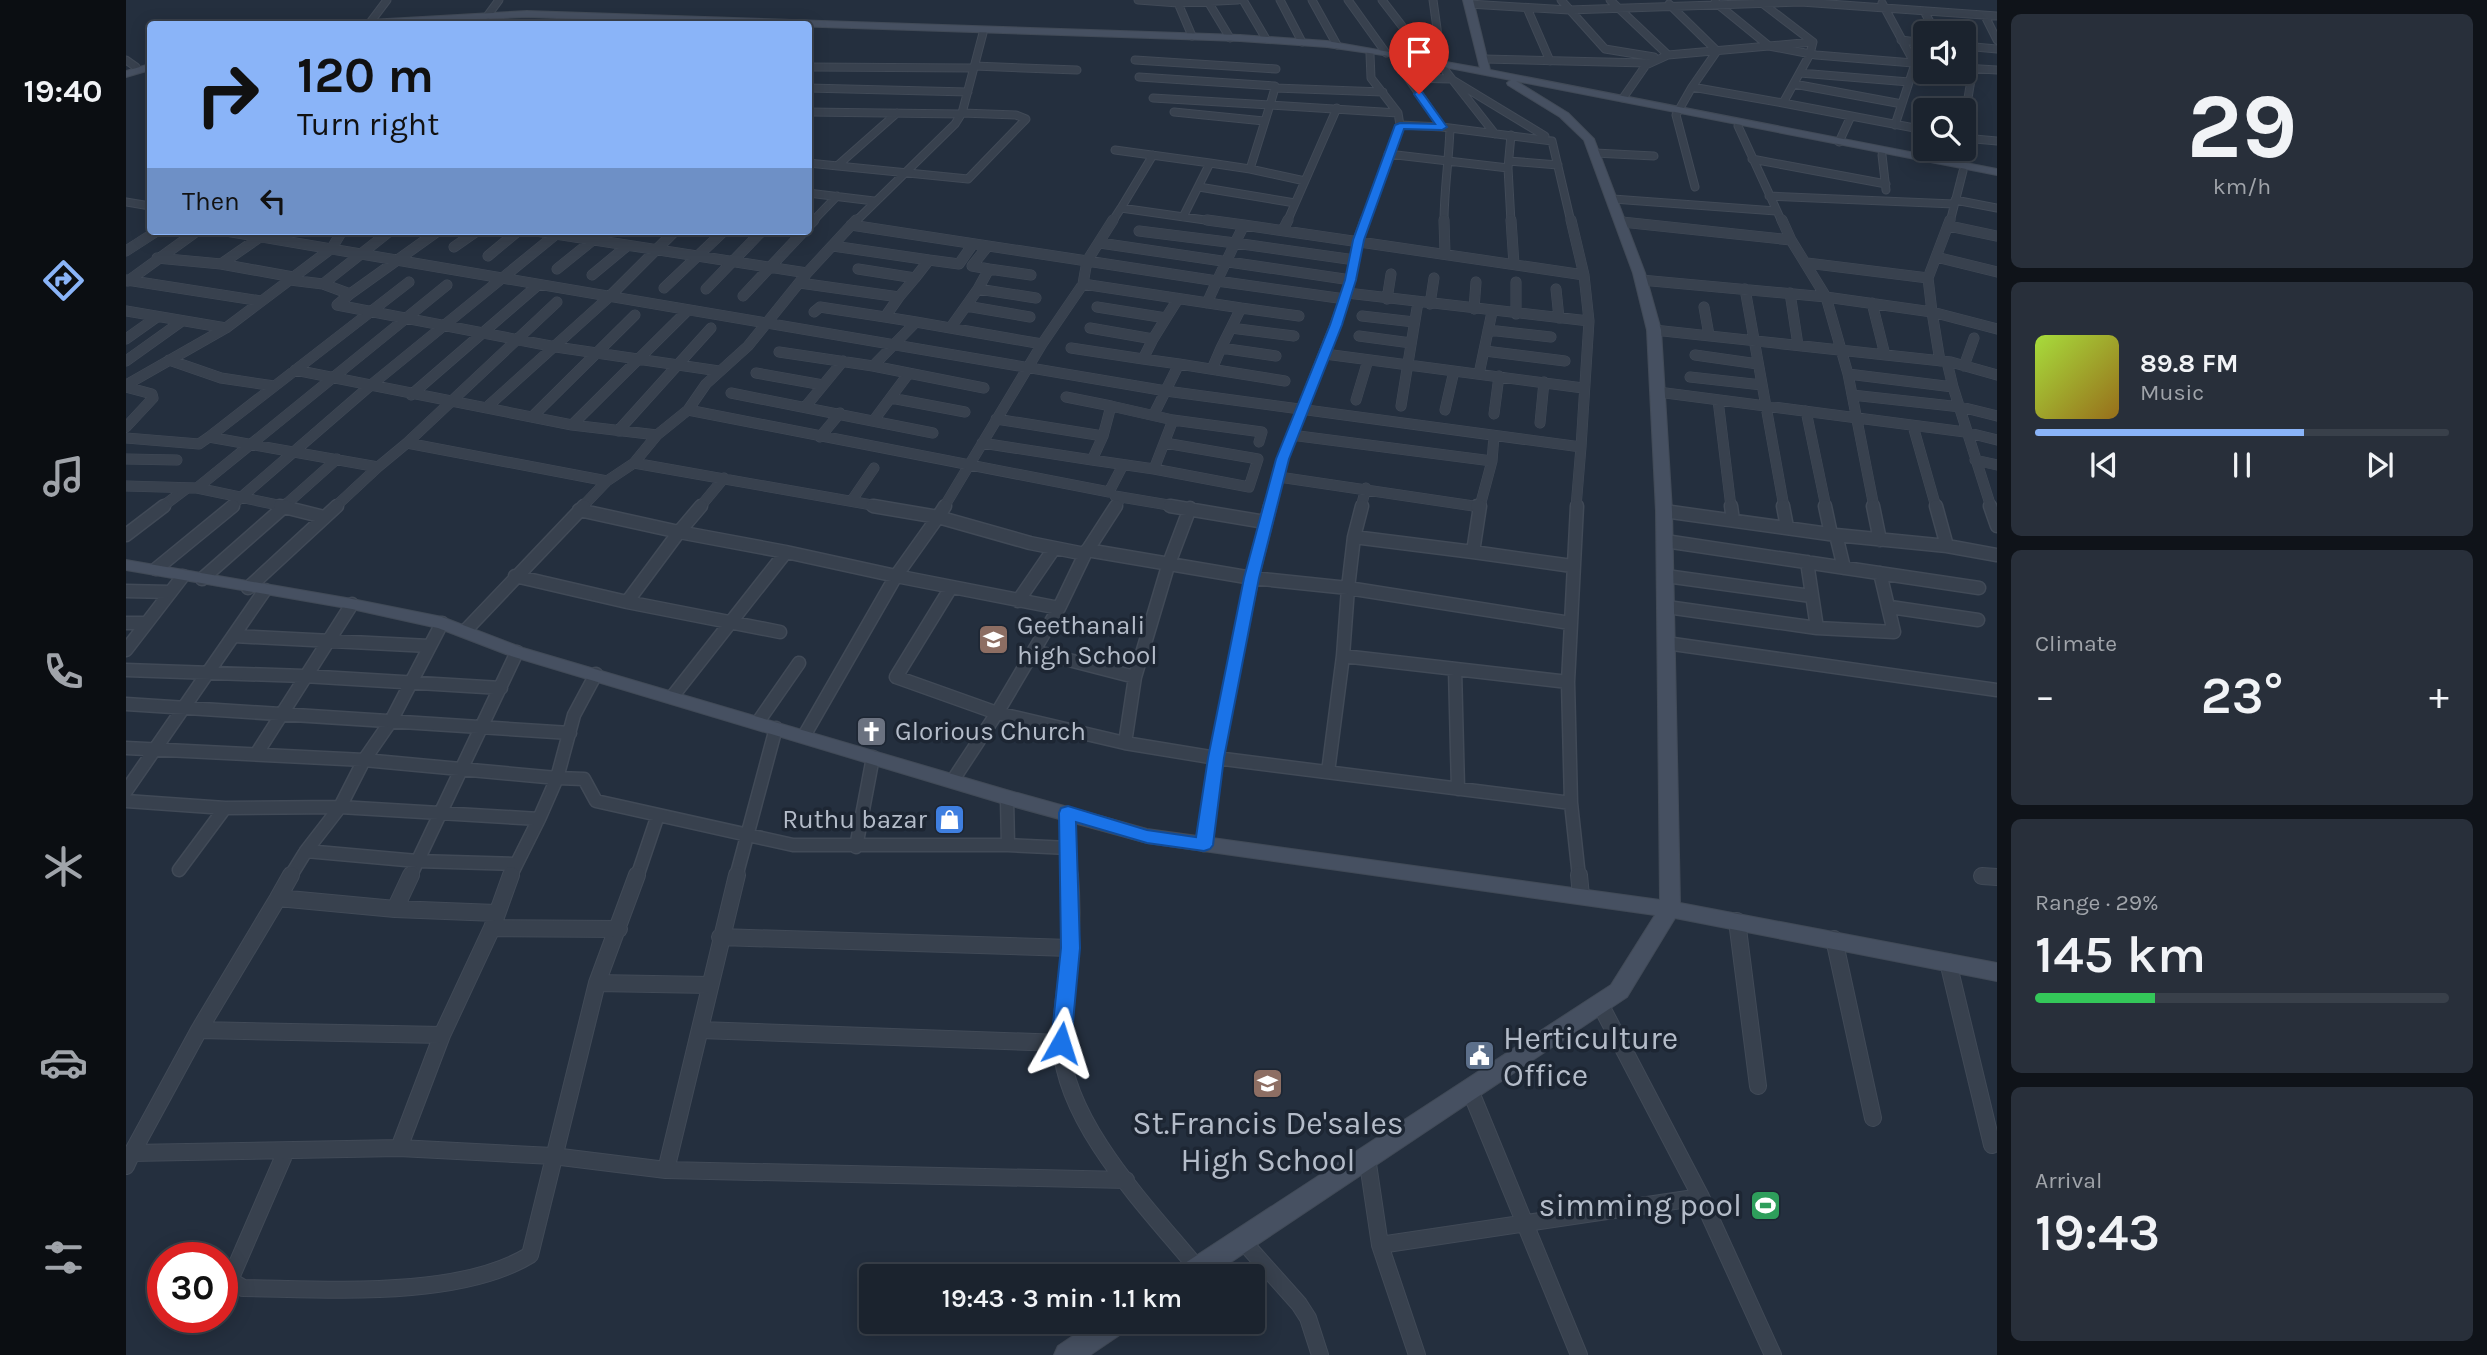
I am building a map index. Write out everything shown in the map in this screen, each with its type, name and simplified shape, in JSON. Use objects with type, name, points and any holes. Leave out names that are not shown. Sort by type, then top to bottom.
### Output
[{"type":"street","points":[[371,21],[387,0]]},
{"type":"street","points":[[484,19],[499,0]]},
{"type":"street","points":[[1138,0],[1178,3],[1238,0]]},
{"type":"street","points":[[1243,0],[1266,40]]},
{"type":"street","points":[[1280,0],[1301,42]]},
{"type":"street","points":[[1312,0],[1337,45]]},
{"type":"street","points":[[1348,0],[1446,128],[1449,162],[1444,190],[1444,254]]},
{"type":"street","points":[[1382,0],[1429,61]]},
{"type":"street","points":[[1433,0],[1443,66],[1495,134]]},
{"type":"street","points":[[1561,0],[1608,50],[1654,57],[1814,42]]},
{"type":"street","points":[[1610,0],[1668,55]]},
{"type":"street","points":[[1664,0],[1717,51]]},
{"type":"street","points":[[1942,0],[1949,13]]},
{"type":"street","points":[[1208,1],[1230,38]]},
{"type":"street","points":[[1759,1],[1814,42]]},
{"type":"street","points":[[1484,75],[1484,59],[1469,2],[1569,10],[1715,2],[1800,1],[1883,4],[1924,11],[1997,16]]},
{"type":"street","points":[[1715,2],[1769,46],[1810,54],[1913,64]]},
{"type":"street","points":[[1178,3],[1192,36]]},
{"type":"street","points":[[1883,4],[1913,61]]},
{"type":"street","points":[[1527,8],[1550,61]]},
{"type":"street","points":[[1924,11],[1929,21]]},
{"type":"street","points":[[1985,16],[1996,35]]},
{"type":"street","points":[[426,21],[540,17],[661,21]]},
{"type":"street","points":[[444,21],[702,18],[784,21]]},
{"type":"street","points":[[812,22],[1192,36],[1337,45],[1484,75],[1623,97],[1738,126],[1997,178]]},
{"type":"street","points":[[812,27],[1284,45],[1429,61],[1443,66]]},
{"type":"street","points":[[466,630],[607,481],[634,463],[657,435],[688,410],[719,371],[748,346],[807,273],[851,225],[955,124],[962,114],[983,33]]},
{"type":"street","points":[[1901,40],[1913,42]]},
{"type":"street","points":[[1783,103],[1814,42]]},
{"type":"street","points":[[1976,47],[1997,49]]},
{"type":"street","points":[[1695,187],[1676,112],[1717,51]]},
{"type":"street","points":[[1204,845],[1216,758],[1265,522],[1291,435],[1346,296],[1358,240],[1400,125],[1398,113],[1371,78],[1370,54]]},
{"type":"street","points":[[1250,169],[1275,87],[1276,56]]},
{"type":"street","points":[[1623,97],[1646,63],[1654,57]]},
{"type":"street","points":[[1484,59],[1646,63]]},
{"type":"street","points":[[126,60],[129,70],[147,66]]},
{"type":"street","points":[[1135,60],[1276,69]]},
{"type":"street","points":[[812,67],[1077,70]]},
{"type":"street","points":[[1976,68],[1997,71]]},
{"type":"street","points":[[1895,125],[1913,70]]},
{"type":"street","points":[[1800,73],[1909,82]]},
{"type":"street","points":[[1484,75],[1543,94],[1676,112],[1997,172]]},
{"type":"street","points":[[1139,77],[1383,92]]},
{"type":"street","points":[[1408,78],[1451,79],[1550,139],[1584,275],[1589,321],[1572,566],[1568,682],[1571,803],[1581,897]]},
{"type":"street","points":[[1794,84],[1902,104]]},
{"type":"street","points":[[1692,87],[1913,128]]},
{"type":"street","points":[[812,88],[968,92]]},
{"type":"street","points":[[1205,1264],[1619,991],[1670,909],[1667,607],[1654,330],[1622,222],[1589,139],[1543,94]]},
{"type":"street","points":[[1153,98],[1398,113]]},
{"type":"street","points":[[1283,230],[1337,108]]},
{"type":"street","points":[[812,112],[1016,115],[1026,119],[968,179],[812,163]]},
{"type":"street","points":[[1174,112],[1264,121]]},
{"type":"street","points":[[836,166],[897,113]]},
{"type":"street","points":[[1839,142],[1851,116]]},
{"type":"street","points":[[1400,125],[1550,139]]},
{"type":"street","points":[[1738,126],[1776,211],[1826,297],[1848,374],[1880,540]]},
{"type":"street","points":[[1511,135],[1509,164],[1514,264]]},
{"type":"street","points":[[1976,139],[1997,141]]},
{"type":"street","points":[[1115,150],[1250,169],[1305,181]]},
{"type":"street","points":[[1595,153],[1654,156]]},
{"type":"street","points":[[804,736],[896,576],[938,517],[1026,367],[1083,284],[1087,261],[1153,155]]},
{"type":"street","points":[[1388,155],[1449,162],[1558,165]]},
{"type":"street","points":[[1882,155],[1888,201]]},
{"type":"street","points":[[1752,159],[1886,184]]},
{"type":"street","points":[[1183,217],[1210,163]]},
{"type":"street","points":[[1963,172],[1949,226],[1928,278],[1943,362],[1961,407],[1965,432],[1975,460],[1991,493],[1997,526]]},
{"type":"street","points":[[1199,187],[1295,203]]},
{"type":"street","points":[[812,193],[874,201]]},
{"type":"street","points":[[812,222],[837,196]]},
{"type":"street","points":[[1769,196],[1954,202],[1997,208]]},
{"type":"street","points":[[1613,199],[1776,211]]},
{"type":"street","points":[[126,202],[146,205]]},
{"type":"street","points":[[126,213],[146,205]]},
{"type":"street","points":[[1121,208],[1358,240],[1584,275]]},
{"type":"street","points":[[1622,222],[1791,240]]},
{"type":"street","points":[[851,225],[1217,281],[1589,321]]},
{"type":"street","points":[[1207,303],[1244,225]]},
{"type":"street","points":[[1949,226],[1997,236]]},
{"type":"street","points":[[126,243],[147,230]]},
{"type":"street","points":[[1139,231],[1355,260]]},
{"type":"street","points":[[126,251],[151,235]]},
{"type":"street","points":[[127,280],[191,235]]},
{"type":"street","points":[[249,235],[1166,391],[1581,447]]},
{"type":"street","points":[[126,386],[226,328],[332,248],[340,235]]},
{"type":"street","points":[[323,284],[385,235]]},
{"type":"street","points":[[433,235],[337,305],[636,360],[719,371]]},
{"type":"street","points":[[454,247],[471,235]]},
{"type":"street","points":[[488,256],[513,235]]},
{"type":"street","points":[[156,569],[371,385],[556,235]]},
{"type":"street","points":[[569,235],[807,273]]},
{"type":"street","points":[[487,407],[608,298],[672,235]]},
{"type":"street","points":[[664,288],[719,235]]},
{"type":"street","points":[[706,289],[758,235]]},
{"type":"street","points":[[743,296],[800,235]]},
{"type":"street","points":[[221,264],[260,237]]},
{"type":"street","points":[[558,270],[593,240]]},
{"type":"street","points":[[1100,243],[1351,280]]},
{"type":"street","points":[[833,246],[959,264],[973,244]]},
{"type":"street","points":[[592,275],[626,246]]},
{"type":"street","points":[[987,247],[972,266],[1031,275]]},
{"type":"street","points":[[1936,257],[1997,272]]},
{"type":"street","points":[[157,258],[221,264],[323,284],[350,294]]},
{"type":"street","points":[[885,317],[929,260]]},
{"type":"street","points":[[1807,264],[1928,278]]},
{"type":"street","points":[[859,269],[915,278]]},
{"type":"street","points":[[951,327],[989,269]]},
{"type":"street","points":[[1387,299],[1391,274]]},
{"type":"street","points":[[1430,304],[1434,278]]},
{"type":"street","points":[[127,280],[261,301]]},
{"type":"street","points":[[1641,280],[1872,303],[1932,312],[1997,329]]},
{"type":"street","points":[[126,438],[200,444],[409,282]]},
{"type":"street","points":[[1474,309],[1476,282]]},
{"type":"street","points":[[1516,282],[1516,314]]},
{"type":"street","points":[[800,283],[900,297]]},
{"type":"street","points":[[1083,284],[1299,316]]},
{"type":"street","points":[[128,532],[251,443],[447,285]]},
{"type":"street","points":[[411,395],[538,285]]},
{"type":"street","points":[[978,289],[1036,298]]},
{"type":"street","points":[[1556,289],[1559,318]]},
{"type":"street","points":[[1745,289],[1787,527]]},
{"type":"street","points":[[1790,293],[1798,345]]},
{"type":"street","points":[[1143,359],[1178,299]]},
{"type":"street","points":[[126,791],[234,636],[257,589],[324,517],[557,302]]},
{"type":"street","points":[[1401,406],[1418,302]]},
{"type":"street","points":[[1872,303],[1885,355]]},
{"type":"street","points":[[966,306],[1030,317]]},
{"type":"street","points":[[814,313],[820,307],[1042,344]]},
{"type":"street","points":[[1097,307],[1166,318]]},
{"type":"street","points":[[1704,307],[1709,335]]},
{"type":"street","points":[[1212,369],[1241,308]]},
{"type":"street","points":[[572,425],[688,310]]},
{"type":"street","points":[[126,311],[226,328]]},
{"type":"street","points":[[1479,374],[1492,312]]},
{"type":"street","points":[[532,417],[635,315]]},
{"type":"street","points":[[1362,316],[1414,322]]},
{"type":"street","points":[[126,339],[157,317]]},
{"type":"street","points":[[126,360],[182,321]]},
{"type":"street","points":[[873,366],[916,322]]},
{"type":"street","points":[[618,431],[711,328]]},
{"type":"street","points":[[1090,328],[1153,339]]},
{"type":"street","points":[[1231,328],[1294,336]]},
{"type":"street","points":[[1488,330],[1551,337]]},
{"type":"street","points":[[1654,330],[1943,362],[1997,375]]},
{"type":"street","points":[[1359,336],[1411,343]]},
{"type":"street","points":[[1964,366],[1974,338]]},
{"type":"street","points":[[1071,348],[1285,380]]},
{"type":"street","points":[[1221,348],[1276,356]]},
{"type":"street","points":[[1485,351],[1565,361]]},
{"type":"street","points":[[779,352],[873,366],[984,388]]},
{"type":"street","points":[[1325,354],[1583,387]]},
{"type":"street","points":[[1695,355],[1758,363]]},
{"type":"street","points":[[169,360],[222,378],[274,386]]},
{"type":"street","points":[[1356,400],[1368,360]]},
{"type":"street","points":[[806,406],[843,361]]},
{"type":"street","points":[[1154,414],[1179,364]]},
{"type":"street","points":[[295,370],[572,425],[657,435]]},
{"type":"street","points":[[1445,411],[1454,371]]},
{"type":"street","points":[[756,373],[823,385]]},
{"type":"street","points":[[874,420],[909,373]]},
{"type":"street","points":[[1848,374],[1953,387]]},
{"type":"street","points":[[1494,414],[1499,376]]},
{"type":"street","points":[[1690,377],[1762,385]]},
{"type":"street","points":[[1540,423],[1544,382]]},
{"type":"street","points":[[126,386],[152,394],[153,398],[126,427]]},
{"type":"street","points":[[1658,391],[1965,432],[1997,440]]},
{"type":"street","points":[[731,393],[933,433]]},
{"type":"street","points":[[1852,395],[1961,407],[1997,416]]},
{"type":"street","points":[[1066,397],[1173,420],[1262,432],[1259,442]]},
{"type":"street","points":[[891,398],[965,412]]},
{"type":"street","points":[[1718,400],[1733,520]]},
{"type":"street","points":[[1092,460],[1103,436],[1111,406]]},
{"type":"street","points":[[688,410],[1109,492],[1120,499],[1265,522]]},
{"type":"street","points":[[1806,411],[1833,535],[1844,568]]},
{"type":"street","points":[[820,437],[840,413]]},
{"type":"street","points":[[996,419],[1103,436]]},
{"type":"street","points":[[1154,469],[1173,420]]},
{"type":"street","points":[[1913,426],[1947,545]]},
{"type":"street","points":[[1291,435],[1492,461]]},
{"type":"street","points":[[1473,552],[1480,506],[1492,461],[1494,436]]},
{"type":"street","points":[[209,437],[378,467]]},
{"type":"street","points":[[407,443],[607,481]]},
{"type":"street","points":[[982,443],[1154,469],[1249,487],[1258,459],[1165,443]]},
{"type":"street","points":[[126,459],[177,460]]},
{"type":"street","points":[[126,650],[170,592],[192,578],[283,506],[337,459]]},
{"type":"street","points":[[1975,460],[1997,465]]},
{"type":"street","points":[[634,463],[938,517],[1031,541],[1053,550],[1086,552],[1252,578],[1348,588],[1570,623]]},
{"type":"street","points":[[1109,492],[1123,465]]},
{"type":"street","points":[[852,500],[874,468]]},
{"type":"street","points":[[1279,477],[1480,506]]},
{"type":"street","points":[[626,602],[724,478]]},
{"type":"street","points":[[126,486],[192,488],[244,496],[324,517]]},
{"type":"street","points":[[1328,772],[1343,656],[1354,537],[1366,488]]},
{"type":"street","points":[[953,780],[998,713],[1059,608],[1086,552],[1120,499]]},
{"type":"street","points":[[1125,743],[1135,677],[1168,566],[1190,508]]},
{"type":"street","points":[[579,510],[950,589],[1059,608]]},
{"type":"street","points":[[1664,511],[1833,535],[1947,545],[1997,555]]},
{"type":"street","points":[[1354,537],[1572,566]]},
{"type":"street","points":[[1665,541],[1979,588]]},
{"type":"street","points":[[1018,601],[1053,550]]},
{"type":"street","points":[[672,697],[786,552]]},
{"type":"street","points":[[1807,562],[1816,628]]},
{"type":"street","points":[[126,565],[352,604],[442,623],[466,630],[517,652],[953,780],[1007,799],[1147,836],[1670,909],[1997,972]]},
{"type":"street","points":[[1667,607],[1816,628],[1894,632],[1880,573]]},
{"type":"street","points":[[515,576],[626,602],[780,632]]},
{"type":"street","points":[[1666,576],[1811,596]]},
{"type":"street","points":[[950,589],[895,677],[908,684],[998,713],[1125,743],[1216,758],[1571,803]]},
{"type":"street","points":[[126,591],[170,592]]},
{"type":"street","points":[[257,753],[352,604]]},
{"type":"street","points":[[1890,607],[1978,620]]},
{"type":"street","points":[[126,623],[145,623]]},
{"type":"street","points":[[128,1163],[199,1030],[306,851],[340,807],[442,623]]},
{"type":"street","points":[[234,636],[429,646]]},
{"type":"street","points":[[1667,643],[1997,690]]},
{"type":"street","points":[[1034,651],[1135,677]]},
{"type":"street","points":[[395,909],[517,652]]},
{"type":"street","points":[[1343,656],[1568,682]]},
{"type":"street","points":[[666,1170],[746,837],[767,725],[799,663]]},
{"type":"street","points":[[1455,669],[1458,789]]},
{"type":"street","points":[[126,670],[304,676],[501,688]]},
{"type":"street","points":[[398,1148],[442,1035],[494,920],[515,864],[557,778],[574,715],[596,674]]},
{"type":"street","points":[[126,704],[283,712],[570,733]]},
{"type":"street","points":[[126,748],[364,760],[584,779],[596,801],[746,837],[793,845],[1008,845],[1069,848]]},
{"type":"street","points":[[856,847],[873,757]]},
{"type":"street","points":[[1007,799],[1008,845]]},
{"type":"street","points":[[126,801],[225,808],[340,807],[539,819]]},
{"type":"street","points":[[178,870],[225,808]]},
{"type":"street","points":[[1068,813],[1070,948],[1061,1043],[1067,1077],[1086,1118],[1126,1180],[1187,1264]]},
{"type":"street","points":[[286,1151],[230,1280],[243,1288],[358,1288],[475,1280],[521,1265],[530,1255],[597,983],[620,929],[658,815]]},
{"type":"street","points":[[306,851],[417,861],[515,864]]},
{"type":"street","points":[[278,898],[494,920],[620,929]]},
{"type":"street","points":[[1737,921],[1758,1086]]},
{"type":"street","points":[[720,937],[1070,948]]},
{"type":"street","points":[[1834,939],[1873,1118]]},
{"type":"street","points":[[1948,962],[1992,1145]]},
{"type":"street","points":[[597,983],[710,985]]},
{"type":"street","points":[[1600,1004],[1701,1197],[1773,1355]]},
{"type":"street","points":[[199,1030],[442,1035]]},
{"type":"street","points":[[700,1030],[1061,1043]]},
{"type":"street","points":[[1470,1090],[1579,1355]]},
{"type":"street","points":[[128,1163],[286,1151],[398,1148],[553,1156],[666,1170],[1126,1180]]},
{"type":"street","points":[[1367,1157],[1380,1244],[1417,1355]]},
{"type":"street","points":[[1380,1244],[1701,1197]]},
{"type":"street","points":[[1242,1240],[1299,1304],[1308,1318],[1320,1355]]},
{"type":"street","points":[[1067,1355],[1098,1334]]},
{"type":"place","name":"Geethanali high School","points":[[994,640]]},
{"type":"place","name":"Glorious Church","points":[[872,731]]},
{"type":"place","name":"Ruthu bazar","points":[[950,819]]},
{"type":"place","name":"Herticulture Office","points":[[1480,1056]]},
{"type":"place","name":"St.Francis De'sales High School","points":[[1268,1084]]},
{"type":"place","name":"simming pool","points":[[1765,1205]]},
{"type":"route","points":[[1061,1043],[1070,948],[1068,813],[1147,836],[1204,845],[1216,758],[1252,578],[1282,459],[1336,325],[1351,280],[1358,240],[1400,125],[1442,127],[1419,94]]}]
